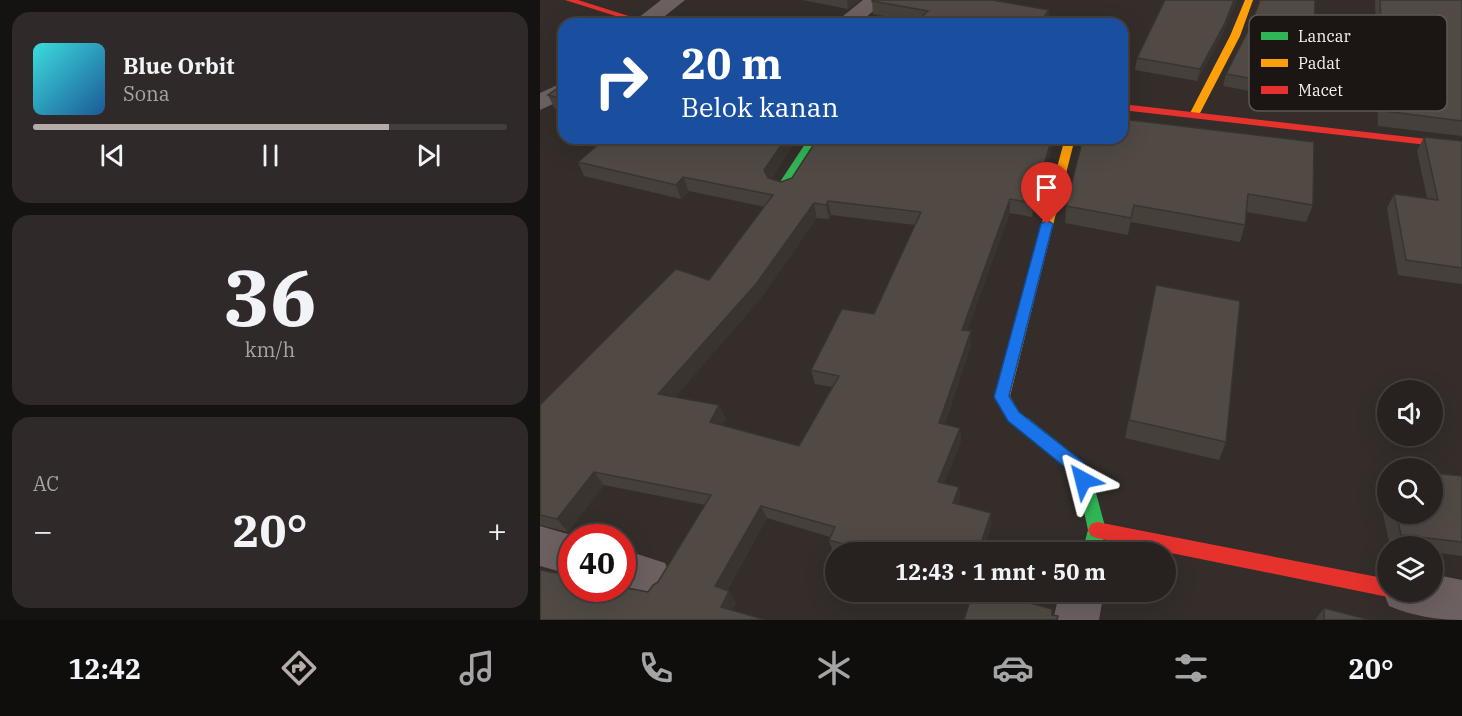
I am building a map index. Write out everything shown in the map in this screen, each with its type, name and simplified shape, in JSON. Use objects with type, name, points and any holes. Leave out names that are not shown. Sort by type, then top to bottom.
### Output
[{"type":"street","points":[[569,0],[630,18]]},
{"type":"street","points":[[653,18],[675,0]]},
{"type":"street","points":[[852,18],[876,0]]},
{"type":"street","points":[[1194,115],[1235,36],[1249,0]]},
{"type":"street","points":[[540,104],[558,93]]},
{"type":"street","points":[[1128,108],[1462,146]]},
{"type":"street","points":[[784,185],[810,144]]},
{"type":"street","points":[[1068,144],[1002,397],[1014,416],[1077,467],[1088,493],[1096,530],[1093,542]]},
{"type":"street","points":[[1096,530],[1377,586]]},
{"type":"street","points":[[540,546],[558,551]]},
{"type":"street","points":[[1443,598],[1462,602]]},
{"type":"street","points":[[1076,620],[1080,602]]},
{"type":"building","points":[[992,0],[1049,10],[1043,18],[920,18],[928,11],[872,1]]},
{"type":"building","points":[[1165,0],[1234,0],[1225,23],[1200,69],[1137,58]]},
{"type":"building","points":[[1260,0],[1315,0],[1315,15],[1255,15]]},
{"type":"building","points":[[1380,0],[1462,0],[1462,121],[1384,111],[1447,111],[1447,15],[1381,15]]},
{"type":"building","points":[[1249,29],[1249,78],[1226,74]]},
{"type":"building","points":[[558,88],[558,98],[548,95]]},
{"type":"building","points":[[1128,120],[1314,142],[1313,205],[1248,194],[1245,225],[1134,205],[1131,218],[1066,206],[1082,144],[1128,144]]},
{"type":"building","points":[[1424,137],[1462,141],[1462,268],[1406,260],[1394,194],[1438,200]]},
{"type":"building","points":[[599,144],[782,144],[764,170],[768,178],[781,182],[792,178],[814,144],[1050,144],[1033,203],[1010,199],[962,330],[971,331],[939,423],[960,428],[938,482],[959,487],[953,503],[991,513],[981,542],[836,542],[829,540],[835,527],[761,506],[715,586],[729,591],[721,607],[766,620],[540,620],[540,570],[558,573],[558,602],[636,602],[636,590],[648,592],[658,582],[711,495],[594,472],[557,519],[540,515],[540,405],[676,269],[709,280],[773,195],[683,177],[676,185],[578,162]],"holes":[[[828,201],[921,212],[874,314],[842,309],[811,370],[839,376],[799,446],[710,422],[719,405],[658,394],[756,284],[814,203],[826,205]]]},
{"type":"building","points":[[1156,285],[1240,301],[1226,442],[1129,420]]},
{"type":"building","points":[[1443,474],[1462,476],[1462,542],[1443,540],[1443,536],[1401,535],[1398,524],[1443,524]]},
{"type":"building","points":[[970,602],[1026,602],[1052,609],[1052,615],[1058,616],[1057,620],[964,620]]},
{"type":"building","points":[[1324,608],[1370,620],[1324,620]]},
{"type":"traffic: fast","points":[[784,185],[810,144]]},
{"type":"traffic: fast","points":[[1023,423],[1077,467],[1088,493],[1097,530],[1094,542]]},
{"type":"traffic: slow","points":[[1194,115],[1235,36],[1249,0]]},
{"type":"traffic: slow","points":[[1023,423],[1014,416],[1002,397],[1068,144]]},
{"type":"traffic: jam","points":[[569,0],[630,18]]},
{"type":"traffic: jam","points":[[1128,108],[1462,146]]},
{"type":"traffic: jam","points":[[1097,530],[1377,586]]},
{"type":"route","points":[[1047,224],[1002,397],[1014,416],[1077,467],[1083,480]]}]
